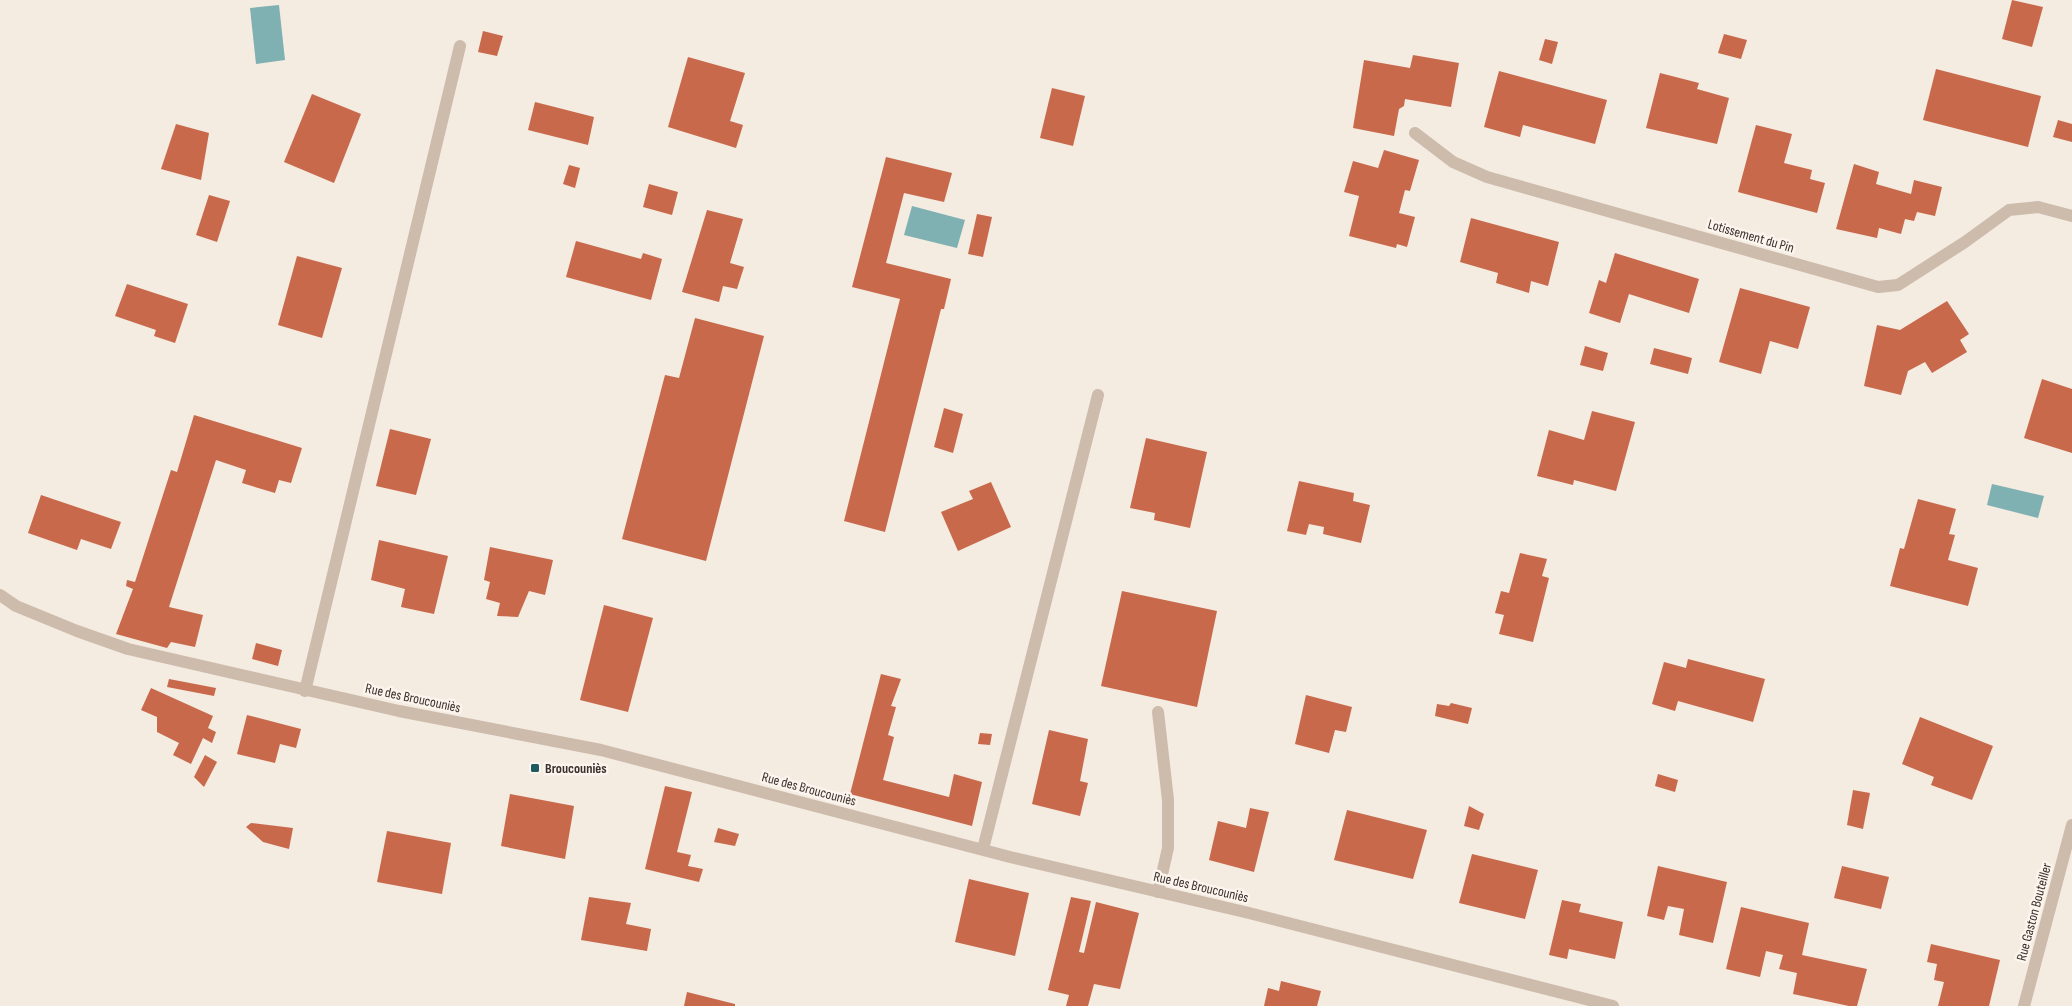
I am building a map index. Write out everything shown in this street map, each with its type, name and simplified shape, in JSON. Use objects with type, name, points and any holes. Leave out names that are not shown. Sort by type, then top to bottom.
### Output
[{"type":"street","points":[[305,691],[460,46]]},
{"type":"street","name":"Lotissement du Pin","points":[[1414,133],[1453,162],[1487,177],[1878,287],[1898,286],[1965,242],[2009,210],[2038,207],[2072,216]]},
{"type":"street","points":[[983,850],[1098,395]]},
{"type":"street","name":"Rue des Broucouniès","points":[[0,595],[16,606],[77,632],[128,649],[305,691],[601,750],[983,850],[1338,935],[1613,1006]]},
{"type":"street","points":[[1158,712],[1168,800],[1168,848],[1158,892]]},
{"type":"street","name":"Rue Gaston Bouteiller","points":[[2024,1006],[2072,825]]},
{"type":"water","points":[[279,5],[285,60],[256,64],[250,8]]},
{"type":"water","points":[[912,206],[965,220],[957,248],[904,235]]},
{"type":"water","points":[[1992,484],[2044,496],[2038,518],[1987,505]]},
{"type":"building","points":[[2012,0],[2043,7],[2032,47],[2002,39]]},
{"type":"building","points":[[483,31],[503,36],[497,56],[478,52]]},
{"type":"building","points":[[1724,34],[1747,40],[1741,59],[1718,53]]},
{"type":"building","points":[[1545,39],[1558,42],[1552,64],[1539,60]]},
{"type":"building","points":[[1413,55],[1459,63],[1451,107],[1405,99],[1404,106],[1399,109],[1394,136],[1353,128],[1364,60],[1410,68]]},
{"type":"building","points":[[688,57],[745,73],[730,121],[743,125],[736,148],[668,127]]},
{"type":"building","points":[[1936,69],[2041,96],[2028,147],[1923,120]]},
{"type":"building","points":[[1499,71],[1607,100],[1595,144],[1523,125],[1520,137],[1484,127]]},
{"type":"building","points":[[1660,73],[1699,83],[1697,89],[1729,98],[1717,144],[1646,128]]},
{"type":"building","points":[[1052,88],[1085,96],[1073,146],[1040,138]]},
{"type":"building","points":[[312,94],[361,114],[334,183],[284,162]]},
{"type":"building","points":[[535,102],[594,117],[588,145],[528,130]]},
{"type":"building","points":[[2058,120],[2072,124],[2072,142],[2053,137]]},
{"type":"building","points":[[176,124],[209,133],[201,180],[161,169]]},
{"type":"building","points":[[1756,125],[1792,134],[1784,163],[1812,170],[1810,179],[1825,183],[1817,213],[1738,192]]},
{"type":"building","points":[[1384,150],[1419,160],[1410,191],[1405,190],[1399,213],[1415,217],[1407,247],[1397,244],[1396,248],[1349,236],[1359,196],[1344,192],[1353,161],[1378,168]]},
{"type":"building","points":[[886,157],[952,173],[944,202],[904,193],[886,263],[951,279],[944,309],[941,309],[885,532],[844,521],[900,299],[852,287]]},
{"type":"building","points":[[1854,164],[1879,172],[1876,184],[1911,194],[1914,180],[1942,187],[1935,216],[1917,212],[1914,221],[1905,219],[1901,234],[1879,228],[1877,238],[1836,229]]},
{"type":"building","points":[[569,165],[580,168],[575,188],[563,184]]},
{"type":"building","points":[[649,184],[678,192],[672,215],[643,207]]},
{"type":"building","points":[[209,195],[230,201],[217,242],[196,235]]},
{"type":"building","points":[[707,210],[743,219],[730,263],[744,267],[737,289],[723,286],[719,302],[682,292]]},
{"type":"building","points":[[977,214],[992,217],[983,257],[968,254]]},
{"type":"building","points":[[1471,218],[1559,242],[1548,286],[1531,281],[1529,293],[1496,283],[1498,273],[1460,262]]},
{"type":"building","points":[[576,241],[641,259],[643,253],[662,259],[651,300],[566,277]]},
{"type":"building","points":[[1615,253],[1699,279],[1689,313],[1629,294],[1620,323],[1589,313],[1599,280],[1606,283]]},
{"type":"building","points":[[297,256],[342,268],[322,338],[278,325]]},
{"type":"building","points":[[127,284],[188,304],[175,343],[154,336],[156,330],[115,316]]},
{"type":"building","points":[[1740,288],[1810,307],[1798,349],[1770,341],[1761,374],[1719,362]]},
{"type":"building","points":[[1947,301],[1969,334],[1960,340],[1967,352],[1932,373],[1925,362],[1908,371],[1901,395],[1864,386],[1877,325],[1900,330]]},
{"type":"building","points":[[695,318],[764,336],[706,561],[622,539],[665,375],[679,378]]},
{"type":"building","points":[[1585,346],[1608,353],[1603,371],[1580,365]]},
{"type":"building","points":[[1654,348],[1692,358],[1688,374],[1650,364]]},
{"type":"building","points":[[2042,379],[2072,389],[2072,453],[2024,438]]},
{"type":"building","points":[[944,408],[963,414],[953,453],[934,447]]},
{"type":"building","points":[[1592,411],[1635,422],[1616,491],[1574,480],[1573,485],[1537,476],[1549,430],[1584,440]]},
{"type":"building","points":[[194,415],[302,448],[291,483],[279,480],[275,493],[242,483],[246,470],[216,460],[169,607],[203,615],[195,647],[171,642],[167,648],[116,634],[133,589],[126,586],[127,580],[135,582],[171,470],[177,472]]},
{"type":"building","points":[[390,429],[431,439],[416,495],[376,486]]},
{"type":"building","points":[[1146,438],[1207,452],[1190,528],[1154,520],[1155,513],[1130,508]]},
{"type":"building","points":[[1299,481],[1354,493],[1353,501],[1370,505],[1361,543],[1323,534],[1324,527],[1309,524],[1306,535],[1287,531]]},
{"type":"building","points":[[991,482],[1011,527],[958,551],[941,512],[973,499],[969,491]]},
{"type":"building","points":[[41,495],[121,522],[111,549],[81,539],[77,550],[28,533]]},
{"type":"building","points":[[1918,499],[1956,509],[1949,534],[1955,535],[1948,560],[1978,568],[1968,606],[1890,586],[1900,548],[1904,549]]},
{"type":"building","points":[[379,540],[448,556],[434,614],[401,607],[405,589],[371,580]]},
{"type":"building","points":[[490,547],[553,560],[545,595],[529,591],[518,617],[497,616],[500,603],[486,599],[490,582],[484,580]]},
{"type":"building","points":[[1520,553],[1547,559],[1542,576],[1549,578],[1533,642],[1499,634],[1504,615],[1495,613],[1501,591],[1509,593]]},
{"type":"building","points":[[1122,591],[1217,611],[1197,707],[1101,686]]},
{"type":"building","points":[[604,605],[653,618],[628,712],[580,700]]},
{"type":"building","points":[[256,643],[282,650],[278,666],[252,659]]},
{"type":"building","points":[[1688,659],[1765,679],[1753,722],[1678,701],[1675,711],[1652,704],[1664,662],[1686,668]]},
{"type":"building","points":[[881,674],[901,679],[891,706],[896,707],[888,735],[894,737],[883,780],[949,797],[954,774],[982,782],[972,826],[850,794]]},
{"type":"building","points":[[169,679],[216,688],[214,696],[167,687]]},
{"type":"building","points":[[151,688],[213,716],[208,728],[216,732],[212,743],[203,738],[191,764],[173,755],[179,743],[157,732],[157,717],[141,710]]},
{"type":"building","points":[[1306,695],[1352,707],[1346,732],[1335,730],[1329,753],[1295,744]]},
{"type":"building","points":[[1451,703],[1472,708],[1468,724],[1435,716],[1437,704],[1449,706]]},
{"type":"building","points":[[247,715],[301,729],[296,748],[280,744],[275,763],[237,754]]},
{"type":"building","points":[[1920,717],[1993,746],[1972,800],[1931,785],[1934,777],[1902,764]]},
{"type":"building","points":[[1049,730],[1088,739],[1080,781],[1088,783],[1080,816],[1032,804]]},
{"type":"building","points":[[980,733],[992,734],[990,745],[978,744]]},
{"type":"building","points":[[205,755],[217,762],[204,787],[194,777]]},
{"type":"building","points":[[1658,774],[1678,780],[1675,792],[1655,786]]},
{"type":"building","points":[[665,786],[692,792],[677,852],[691,855],[688,866],[703,869],[699,882],[645,869]]},
{"type":"building","points":[[1853,790],[1870,793],[1863,829],[1847,825]]},
{"type":"building","points":[[510,794],[574,806],[565,859],[501,846]]},
{"type":"building","points":[[1469,806],[1484,814],[1479,830],[1464,826]]},
{"type":"building","points":[[1250,808],[1269,812],[1254,872],[1209,860],[1218,821],[1246,828]]},
{"type":"building","points":[[1347,810],[1427,830],[1413,879],[1334,860]]},
{"type":"building","points":[[251,823],[293,828],[289,849],[263,842],[246,827]]},
{"type":"building","points":[[718,828],[739,834],[735,846],[714,842]]},
{"type":"building","points":[[387,831],[451,843],[442,894],[377,882]]},
{"type":"building","points":[[1472,854],[1538,870],[1525,919],[1459,903]]},
{"type":"building","points":[[1658,866],[1727,882],[1713,943],[1679,935],[1684,909],[1668,906],[1664,920],[1647,916]]},
{"type":"building","points":[[1842,866],[1889,877],[1881,909],[1834,898]]},
{"type":"building","points":[[969,879],[1029,893],[1015,956],[955,942]]},
{"type":"building","points":[[589,897],[631,903],[626,924],[651,929],[647,951],[581,940]]},
{"type":"building","points":[[1071,897],[1091,901],[1079,952],[1084,953],[1096,902],[1139,913],[1120,989],[1094,984],[1088,1006],[1066,1006],[1069,995],[1048,990]]},
{"type":"building","points":[[1562,900],[1581,904],[1579,912],[1623,922],[1615,959],[1569,949],[1567,959],[1549,955]]},
{"type":"building","points":[[1741,907],[1809,923],[1802,955],[1867,969],[1857,1006],[1793,994],[1797,973],[1779,969],[1783,955],[1766,951],[1760,977],[1726,969]]},
{"type":"building","points":[[1931,944],[2000,960],[1989,1006],[1938,1006],[1944,982],[1934,980],[1937,964],[1927,962]]},
{"type":"building","points":[[1281,981],[1321,991],[1317,1006],[1264,1006],[1268,988],[1279,991]]},
{"type":"building","points":[[687,992],[735,1004],[735,1006],[684,1006]]},
{"type":"place","name":"Broucouniès","points":[[535,768]]}]
